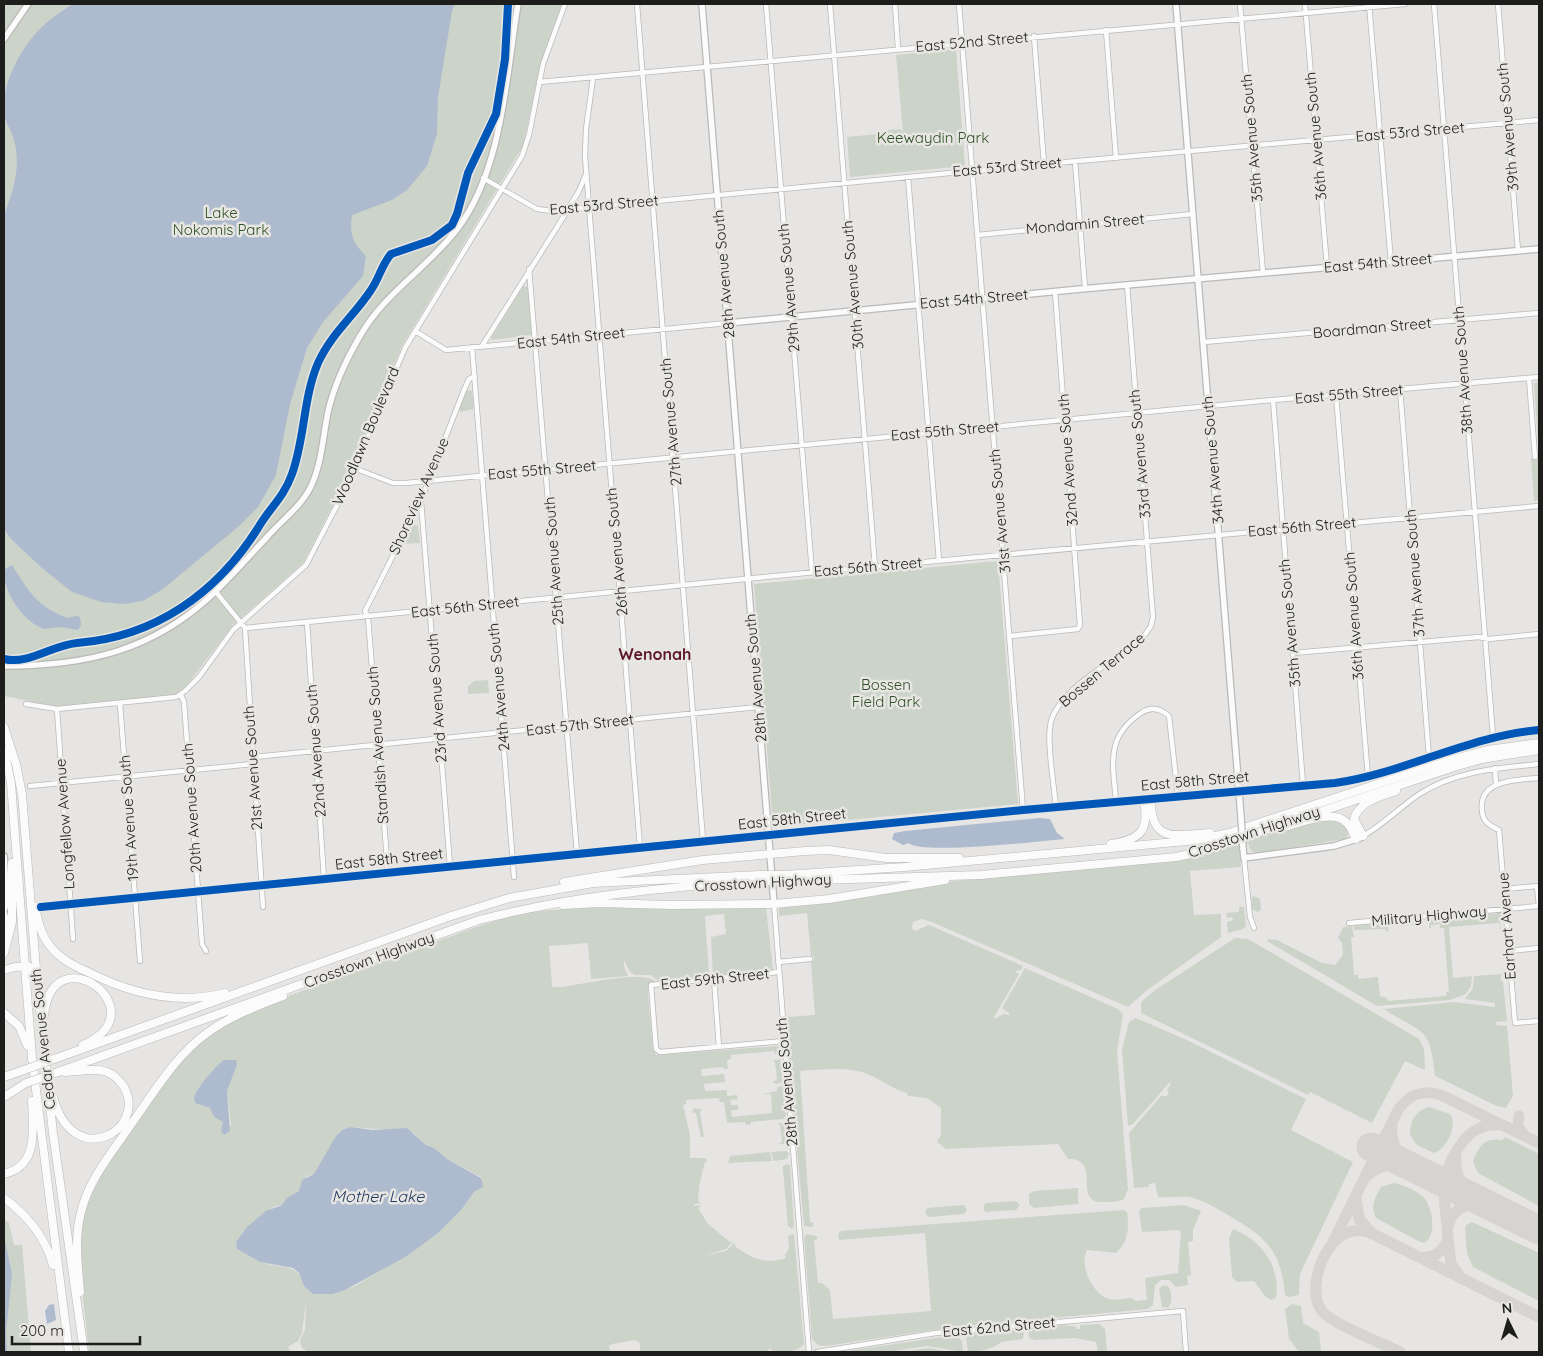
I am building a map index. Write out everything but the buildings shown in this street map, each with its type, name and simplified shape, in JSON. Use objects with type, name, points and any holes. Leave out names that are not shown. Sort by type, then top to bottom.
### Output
[{"type":"highway","name":"Cedar Avenue South","points":[[4,726],[20,779],[43,1038],[84,1352]]},
{"type":"highway","name":"Crosstown Highway","points":[[784,878],[1168,843],[1229,833],[1450,760],[1487,750],[1539,743]]},
{"type":"highway","name":"Cedar Avenue South","points":[[4,749],[11,782],[34,1083],[69,1352]]},
{"type":"highway","name":"Crosstown Highway","points":[[4,1077],[452,916],[509,898],[593,883],[981,874],[1176,857],[1200,852],[1264,829],[1454,767],[1539,750]]},
{"type":"highway","points":[[1359,838],[1354,819],[1356,811],[1362,805],[1454,767]]},
{"type":"highway","points":[[1148,799],[1153,823],[1167,834],[1229,833]]},
{"type":"highway","points":[[1056,853],[1128,841],[1140,834],[1146,823],[1148,799]]},
{"type":"highway","points":[[1264,829],[1280,828],[1336,817],[1347,822],[1359,838]]},
{"type":"highway","points":[[4,953],[12,922],[14,824]]},
{"type":"highway","points":[[509,898],[549,885],[646,868],[703,860],[769,854],[829,850],[886,858],[971,857],[986,860]]},
{"type":"highway","points":[[524,908],[599,903],[672,905],[774,904],[829,899],[981,874]]},
{"type":"highway","name":"Crosstown Highway","points":[[4,1091],[480,920],[524,908],[604,895],[760,878]]},
{"type":"highway","points":[[29,882],[42,933],[54,950],[76,967],[121,987],[156,996],[195,998],[216,995],[273,980]]},
{"type":"highway","points":[[4,970],[24,966],[31,968],[37,981]]},
{"type":"highway","points":[[83,1341],[78,1250],[79,1222],[86,1196],[106,1161],[170,1069],[197,1041],[232,1018],[336,972]]},
{"type":"highway","points":[[43,1038],[46,1005],[50,994],[56,986],[71,979],[83,979],[93,982],[102,990],[110,1007],[106,1026],[95,1038],[57,1058]]},
{"type":"highway","points":[[4,1013],[22,1031],[32,1058]]},
{"type":"highway","points":[[4,1072],[24,1070]]},
{"type":"highway","points":[[48,1079],[60,1118],[78,1136],[89,1139],[103,1138],[120,1126],[126,1116],[128,1104],[123,1086],[116,1077],[97,1070],[58,1072]]},
{"type":"highway","points":[[4,1174],[21,1166],[31,1152],[34,1083]]},
{"type":"highway","points":[[4,1097],[26,1084]]},
{"type":"highway","points":[[4,1198],[24,1214],[43,1239],[60,1289]]},
{"type":"street","points":[[4,39],[28,4]]},
{"type":"street","points":[[4,666],[67,664],[124,650],[180,621],[216,592],[306,495],[318,469],[328,410],[336,385],[353,348],[367,324],[393,292],[444,246],[460,226],[483,178],[504,103],[518,4]]},
{"type":"street","name":"Woodlawn Boulevard","points":[[182,694],[203,671],[224,640],[243,626],[306,565],[354,468],[396,365],[503,189],[527,143],[538,82],[546,53],[566,4]]},
{"type":"street","name":"27th Avenue South","points":[[638,4],[704,841]]},
{"type":"street","name":"28th Avenue South","points":[[702,4],[809,1352]]},
{"type":"street","name":"29th Avenue South","points":[[766,4],[812,572]]},
{"type":"street","name":"30th Avenue South","points":[[830,4],[875,567]]},
{"type":"street","points":[[895,4],[898,48]]},
{"type":"street","name":"31st Avenue South","points":[[959,4],[1023,810]]},
{"type":"street","name":"34th Avenue South","points":[[1176,4],[1243,848],[1250,917],[1254,928]]},
{"type":"street","name":"35th Avenue South","points":[[1240,4],[1263,273]]},
{"type":"street","name":"36th Avenue South","points":[[1305,4],[1327,267]]},
{"type":"street","name":"East 52nd Street","points":[[538,82],[898,48],[1306,13],[1369,5],[1405,4]]},
{"type":"street","name":"38th Avenue South","points":[[1434,4],[1492,736]]},
{"type":"street","name":"39th Avenue South","points":[[1498,4],[1518,250]]},
{"type":"street","points":[[1369,5],[1391,262]]},
{"type":"street","points":[[1106,30],[1116,158]]},
{"type":"street","points":[[1034,36],[1044,164]]},
{"type":"street","name":"26th Avenue South","points":[[593,78],[585,143],[586,167],[640,847]]},
{"type":"street","name":"East 53rd Street","points":[[483,178],[541,211],[1539,120]]},
{"type":"street","points":[[1075,161],[1085,288]]},
{"type":"street","points":[[482,346],[583,183],[586,167]]},
{"type":"street","points":[[908,177],[939,561]]},
{"type":"street","name":"Mondamin Street","points":[[978,235],[1193,214]]},
{"type":"street","name":"East 54th Street","points":[[415,331],[446,350],[1085,288],[1539,249]]},
{"type":"street","name":"25th Avenue South","points":[[529,270],[547,470],[577,854]]},
{"type":"street","name":"33rd Avenue South","points":[[1127,285],[1152,624]]},
{"type":"street","name":"32nd Avenue South","points":[[1010,636],[1080,628],[1055,291]]},
{"type":"street","name":"Boardman Street","points":[[1204,342],[1539,313]]},
{"type":"street","name":"24th Avenue South","points":[[472,347],[514,876]]},
{"type":"street","name":"Shoreview Avenue","points":[[368,617],[366,608],[420,500],[464,390],[469,379],[474,376]]},
{"type":"street","name":"East 55th Street","points":[[354,468],[393,483],[428,481],[1272,400],[1539,377]]},
{"type":"street","points":[[1529,378],[1535,456]]},
{"type":"street","name":"37th Avenue South","points":[[1400,389],[1430,757]]},
{"type":"street","name":"36th Avenue South","points":[[1336,395],[1368,777]]},
{"type":"street","name":"35th Avenue South","points":[[1272,400],[1304,785]]},
{"type":"street","name":"23rd Avenue South","points":[[420,500],[450,866]]},
{"type":"street","points":[[1539,506],[1539,512]]},
{"type":"street","name":"East 56th Street","points":[[243,626],[368,617],[812,572],[1539,506]]},
{"type":"street","points":[[216,592],[243,626]]},
{"type":"street","name":"Standish Avenue South","points":[[368,617],[388,873]]},
{"type":"street","name":"22nd Avenue South","points":[[307,622],[324,879]]},
{"type":"street","name":"Bossen Terrace","points":[[1056,807],[1049,731],[1053,713],[1067,696],[1144,636],[1152,624]]},
{"type":"street","name":"21st Avenue South","points":[[243,626],[263,907]]},
{"type":"street","points":[[1293,653],[1539,634]]},
{"type":"street","points":[[26,704],[57,710],[169,699],[182,694]]},
{"type":"street","name":"20th Avenue South","points":[[182,694],[197,892],[202,944],[206,951]]},
{"type":"street","name":"19th Avenue South","points":[[120,704],[140,961]]},
{"type":"street","name":"East 57th Street","points":[[253,757],[758,707]]},
{"type":"street","points":[[1116,801],[1113,748],[1125,725],[1143,711],[1154,708],[1169,716],[1172,728],[1178,796]]},
{"type":"street","name":"Longfellow Avenue","points":[[57,710],[73,939]]},
{"type":"street","name":"East 58th Street","points":[[41,907],[1116,801],[1304,785],[1368,777],[1492,736],[1539,730]]},
{"type":"street","points":[[30,786],[253,764]]},
{"type":"street","points":[[1244,858],[1334,846],[1359,838],[1429,788],[1459,777],[1495,768],[1539,764]]},
{"type":"street","points":[[1495,768],[1496,784],[1504,781],[1539,778]]},
{"type":"street","name":"Earhart Avenue","points":[[1496,784],[1483,796],[1481,806],[1483,818],[1489,825],[1499,830],[1515,1023],[1539,1021]]},
{"type":"street","points":[[4,856],[7,899],[4,911],[6,918],[4,930]]},
{"type":"street","points":[[1504,889],[1537,886],[1539,906]]},
{"type":"street","name":"Military Highway","points":[[1349,923],[1539,906]]},
{"type":"street","points":[[1509,951],[1539,948]]},
{"type":"street","name":"East 59th Street","points":[[778,962],[810,959]]},
{"type":"street","name":"East 59th Street","points":[[719,1047],[657,1052],[651,985],[778,972]]},
{"type":"street","points":[[714,979],[719,1047],[784,1041]]},
{"type":"street","name":"East 62nd Street","points":[[817,1352],[936,1333],[1183,1311],[1186,1352]]},
{"type":"green space","name":"Lake Nokomis Park","points":[[4,4],[563,4],[539,71],[523,146],[402,346],[343,486],[303,563],[233,625],[187,685],[175,695],[59,707],[4,696]]},
{"type":"green space","name":"Keewaydin Park","points":[[956,49],[965,166],[850,177],[847,137],[888,133],[888,130],[901,129],[903,132],[896,55]]},
{"type":"green space","points":[[523,286],[529,287],[532,335],[492,340],[491,338]]},
{"type":"green space","points":[[1539,382],[1539,458],[1534,383]]},
{"type":"green space","points":[[467,390],[472,391],[474,409],[460,412],[459,408]]},
{"type":"green space","points":[[1539,458],[1539,500],[1534,501],[1531,459]]},
{"type":"green space","points":[[413,524],[418,526],[420,543],[404,544]]},
{"type":"green space","name":"Bossen Field Park","points":[[998,561],[1018,804],[773,827],[754,584]]},
{"type":"green space","points":[[488,680],[489,693],[468,694],[468,686],[475,681]]},
{"type":"green space","points":[[1328,819],[1342,822],[1349,831],[1346,839],[1256,853],[1251,851],[1248,843],[1239,845],[1241,867],[1190,871],[1194,915],[1221,914],[1221,937],[1146,991],[1128,1007],[934,923],[922,919],[913,922],[912,928],[915,931],[929,925],[1023,966],[1021,970],[1015,971],[1019,974],[994,1017],[995,1019],[1003,1014],[1009,1015],[1002,1008],[1025,968],[1118,1009],[1123,1014],[1117,1052],[1128,1189],[1124,1199],[1112,1202],[1095,1201],[1087,1189],[1084,1166],[1078,1161],[1068,1159],[1058,1144],[946,1149],[937,1142],[941,1134],[941,1108],[927,1098],[908,1096],[907,1093],[872,1076],[851,1070],[800,1071],[810,1222],[814,1223],[812,1227],[804,1226],[787,1039],[789,1039],[788,1017],[815,1015],[811,962],[814,961],[814,956],[811,956],[807,913],[779,916],[779,907],[935,883],[1165,861]]},
{"type":"green space","points":[[1252,897],[1260,899],[1261,909],[1258,912],[1252,909]]},
{"type":"green space","points":[[606,905],[766,908],[773,970],[713,976],[711,937],[726,934],[724,914],[705,916],[709,976],[659,981],[650,975],[635,975],[630,972],[624,960],[624,967],[628,976],[591,979],[588,943],[549,946],[552,985],[553,987],[561,987],[610,979],[638,977],[655,981],[648,986],[648,995],[653,1049],[656,1055],[779,1046],[779,1054],[775,1054],[774,1051],[731,1055],[731,1059],[727,1060],[728,1069],[723,1067],[701,1069],[702,1076],[724,1074],[725,1082],[704,1084],[705,1091],[727,1090],[727,1096],[737,1095],[738,1099],[730,1100],[731,1105],[738,1105],[738,1110],[731,1110],[732,1117],[772,1113],[771,1094],[763,1094],[777,1091],[777,1087],[783,1086],[786,1116],[783,1119],[751,1122],[751,1124],[746,1125],[745,1122],[727,1123],[724,1102],[720,1102],[719,1098],[686,1100],[686,1104],[683,1105],[690,1135],[690,1158],[705,1158],[708,1161],[705,1162],[699,1186],[698,1201],[701,1203],[694,1204],[694,1206],[702,1205],[698,1208],[708,1224],[730,1242],[733,1241],[726,1249],[704,1256],[726,1251],[735,1242],[735,1246],[752,1257],[772,1261],[779,1260],[786,1258],[785,1255],[789,1248],[788,1236],[794,1234],[804,1344],[798,1349],[781,1352],[773,1352],[771,1349],[768,1352],[640,1352],[640,1343],[635,1340],[612,1344],[609,1346],[610,1352],[308,1352],[302,1348],[300,1341],[305,1329],[306,1300],[302,1333],[298,1341],[288,1347],[290,1351],[303,1352],[89,1352],[81,1281],[80,1227],[90,1190],[171,1070],[205,1036],[261,1006],[476,927],[521,913]],"holes":[[[237,1065],[227,1091],[231,1126],[214,1117],[210,1108],[200,1105],[198,1089],[217,1066]],[[351,1127],[413,1132],[426,1145],[434,1148],[447,1159],[481,1177],[482,1187],[474,1192],[462,1209],[437,1234],[407,1256],[355,1286],[333,1294],[304,1286],[298,1273],[287,1268],[258,1261],[237,1249],[236,1242],[247,1227],[275,1206],[282,1205],[299,1191],[307,1176],[314,1174],[325,1158],[336,1136],[342,1130]]]},
{"type":"green space","points":[[1239,907],[1244,907],[1246,926],[1243,929],[1228,933],[1227,922],[1233,920],[1232,917],[1227,918],[1226,913],[1239,912]]},
{"type":"green space","points":[[1500,913],[1503,918],[1500,921],[1501,934],[1499,923],[1449,927],[1453,978],[1472,976],[1471,986],[1466,994],[1450,1000],[1377,1006],[1267,941],[1269,939],[1277,940],[1322,963],[1335,965],[1343,955],[1342,943],[1338,938],[1343,927],[1352,926],[1354,937],[1351,937],[1354,975],[1358,975],[1358,979],[1378,977],[1380,996],[1387,998],[1388,1001],[1446,996],[1446,992],[1449,992],[1444,928],[1440,928],[1440,924],[1431,925],[1431,928],[1429,928],[1429,920]]},
{"type":"green space","points":[[1421,920],[1423,928],[1421,924],[1403,926],[1403,922]]},
{"type":"green space","points":[[1386,923],[1389,930],[1387,932],[1385,929],[1354,930],[1354,926]]},
{"type":"green space","points":[[1235,938],[1248,939],[1419,1039],[1424,1049],[1425,1070],[1405,1061],[1372,1123],[1310,1092],[1308,1095],[1141,1013],[1141,1002],[1154,991]]},
{"type":"green space","points":[[1503,974],[1501,981],[1503,981],[1507,1021],[1496,1022],[1495,1025],[1507,1026],[1513,1096],[1506,1108],[1497,1106],[1435,1076],[1433,1059],[1427,1039],[1416,1028],[1384,1009],[1454,1002],[1495,1007],[1495,1003],[1465,999],[1473,988],[1474,976]]},
{"type":"green space","points":[[1136,1018],[1189,1041],[1306,1099],[1291,1130],[1353,1162],[1300,1274],[1299,1295],[1289,1297],[1285,1295],[1280,1267],[1275,1256],[1262,1238],[1252,1230],[1214,1207],[1194,1198],[1158,1197],[1155,1183],[1149,1184],[1148,1187],[1134,1188],[1129,1133],[1161,1096],[1169,1094],[1167,1090],[1171,1083],[1133,1124],[1128,1126],[1122,1049],[1129,1022]]},
{"type":"green space","points":[[780,1059],[783,1082],[777,1084],[773,1082],[777,1079],[775,1062],[772,1061]]},
{"type":"green space","points":[[1429,1107],[1450,1114],[1453,1124],[1447,1142],[1439,1151],[1434,1153],[1417,1145],[1410,1135],[1414,1117],[1420,1111]]},
{"type":"green space","points":[[694,1108],[702,1109],[700,1112],[704,1137],[701,1137],[696,1113],[692,1112]]},
{"type":"green space","points":[[783,1123],[786,1125],[788,1140],[785,1144],[779,1144],[782,1142],[780,1125],[777,1124]]},
{"type":"green space","points":[[1505,1137],[1539,1154],[1539,1206],[1478,1173],[1473,1162],[1480,1147],[1487,1141],[1502,1140]]},
{"type":"green space","points":[[786,1151],[789,1153],[787,1159],[774,1161],[771,1152]]},
{"type":"green space","points":[[770,1152],[772,1161],[728,1163],[730,1156]]},
{"type":"green space","points":[[790,1165],[794,1226],[792,1229],[788,1226],[783,1170],[783,1166]]},
{"type":"green space","points":[[1394,1183],[1415,1191],[1428,1204],[1432,1216],[1432,1229],[1431,1235],[1424,1243],[1376,1218],[1373,1205],[1381,1187]]},
{"type":"green space","points":[[1078,1188],[1078,1204],[1034,1208],[1029,1204],[1029,1194],[1034,1191]]},
{"type":"green space","points":[[1016,1201],[1020,1205],[1016,1210],[986,1212],[984,1210],[986,1203]]},
{"type":"green space","points":[[964,1205],[967,1210],[964,1214],[929,1217],[925,1213],[927,1208]]},
{"type":"green space","points":[[1184,1205],[1201,1211],[1193,1230],[1193,1241],[1188,1242],[1191,1275],[1187,1276],[1188,1285],[1176,1287],[1169,1280],[1161,1280],[1155,1285],[1153,1305],[1148,1309],[946,1328],[826,1346],[818,1345],[812,1339],[804,1237],[807,1234],[817,1236],[817,1239],[814,1240],[818,1283],[822,1283],[830,1290],[833,1319],[931,1311],[925,1233],[839,1240],[838,1234],[841,1231],[1124,1210],[1127,1212],[1128,1229],[1126,1239],[1120,1249],[1116,1253],[1087,1250],[1085,1263],[1092,1285],[1103,1296],[1112,1300],[1132,1298],[1135,1301],[1147,1300],[1145,1278],[1178,1273],[1181,1232],[1178,1230],[1142,1232],[1139,1211],[1142,1208]]},
{"type":"green space","points":[[4,1219],[9,1223],[14,1245],[22,1245],[31,1352],[4,1352]]},
{"type":"green space","points":[[1472,1222],[1539,1253],[1539,1301],[1473,1267],[1467,1254],[1465,1229],[1466,1225]]},
{"type":"green space","points":[[1233,1229],[1252,1240],[1267,1256],[1275,1275],[1277,1286],[1276,1298],[1271,1300],[1265,1296],[1254,1281],[1237,1282],[1232,1277],[1229,1239]]},
{"type":"green space","points":[[1163,1285],[1168,1286],[1171,1294],[1171,1303],[1168,1308],[1162,1307],[1159,1289]]},
{"type":"green space","points":[[1292,1304],[1301,1306],[1303,1323],[1319,1332],[1321,1352],[1299,1352],[1289,1339],[1285,1309]]},
{"type":"green space","points":[[1099,1324],[1105,1329],[1107,1352],[1098,1352],[1096,1342],[1075,1338],[1035,1340],[1029,1338],[1028,1330],[1038,1326],[1075,1326],[1077,1329],[1080,1329],[1080,1325]]},
{"type":"green space","points":[[1016,1330],[1024,1333],[1023,1339],[1001,1342],[986,1350],[968,1352],[966,1337],[969,1334]]},
{"type":"green space","points":[[955,1335],[962,1341],[963,1352],[927,1346],[887,1352],[840,1352]]},
{"type":"green space","points":[[929,1348],[950,1352],[912,1352]]},
{"type":"water","name":"Lake Nokomis Park","points":[[73,4],[455,4],[452,11],[438,97],[437,134],[427,166],[407,190],[392,200],[352,215],[351,228],[353,238],[366,256],[363,276],[323,322],[307,348],[290,404],[276,475],[258,507],[238,527],[163,589],[143,601],[124,604],[101,602],[72,592],[42,568],[12,540],[4,529],[4,215],[14,186],[17,167],[16,147],[4,116],[5,94],[12,71],[30,40],[49,20]]},
{"type":"water","points":[[12,565],[28,590],[41,603],[68,618],[80,617],[81,625],[78,630],[61,627],[44,629],[29,620],[16,605],[7,588],[4,570]]},
{"type":"water","points":[[1040,818],[1050,819],[1057,833],[1065,839],[957,848],[935,848],[909,843],[903,845],[892,839],[894,833],[905,831]]},
{"type":"water","points":[[224,1060],[236,1060],[237,1065],[227,1091],[230,1131],[224,1135],[221,1131],[223,1122],[214,1117],[210,1108],[195,1103],[194,1098],[207,1077]]},
{"type":"water","name":"Mother Lake","points":[[351,1127],[373,1130],[407,1128],[426,1145],[434,1148],[447,1159],[481,1178],[483,1187],[474,1192],[462,1209],[437,1234],[407,1256],[345,1290],[333,1294],[313,1294],[304,1286],[299,1273],[293,1268],[260,1262],[237,1249],[236,1242],[247,1227],[266,1211],[282,1205],[287,1198],[299,1191],[302,1180],[314,1174],[336,1136],[342,1130]]},
{"type":"water","points":[[4,1237],[12,1274],[6,1333],[7,1352],[4,1352]]},
{"type":"water","points":[[54,1304],[56,1320],[47,1324],[45,1311],[49,1305]]},
{"type":"taxiway","points":[[1331,1246],[1397,1112],[1406,1101],[1416,1095],[1422,1093],[1441,1095],[1539,1143]]},
{"type":"taxiway","points":[[1519,1116],[1518,1127],[1525,1136]]},
{"type":"taxiway","points":[[1448,1237],[1444,1190],[1454,1156],[1467,1137],[1476,1130],[1498,1125]]},
{"type":"taxiway","points":[[1367,1176],[1378,1168],[1390,1165],[1416,1169],[1405,1161],[1394,1146],[1392,1126]]},
{"type":"taxiway","points":[[1448,1226],[1451,1218],[1461,1208],[1481,1205],[1497,1209],[1474,1195],[1462,1183],[1456,1168],[1456,1158]]},
{"type":"taxiway","points":[[1356,1198],[1359,1219],[1373,1234],[1358,1231],[1344,1234],[1333,1243],[1324,1256],[1318,1271],[1317,1300],[1322,1311],[1327,1316],[1358,1333],[1400,1352]]},
{"type":"taxiway","points":[[1373,1234],[1539,1317]]},
{"type":"taxiway","points":[[1419,1257],[1429,1257],[1438,1253],[1447,1242],[1448,1237],[1451,1264],[1459,1275]]},
{"type":"runway","points":[[1371,1147],[1539,1230]]},
{"type":"cycle path","points":[[4,659],[22,659],[59,647],[105,639],[132,632],[158,621],[181,608],[203,591],[223,573],[242,551],[280,497],[292,474],[309,390],[318,363],[329,343],[371,290],[391,254],[432,240],[452,225],[457,214],[468,173],[496,114],[505,59],[508,4]]},
{"type":"cycle path","points":[[41,907],[1023,810],[1335,783],[1386,771],[1487,739],[1539,730]]},
{"type":"district","name":"Wenonah","points":[[655,654]]}]
